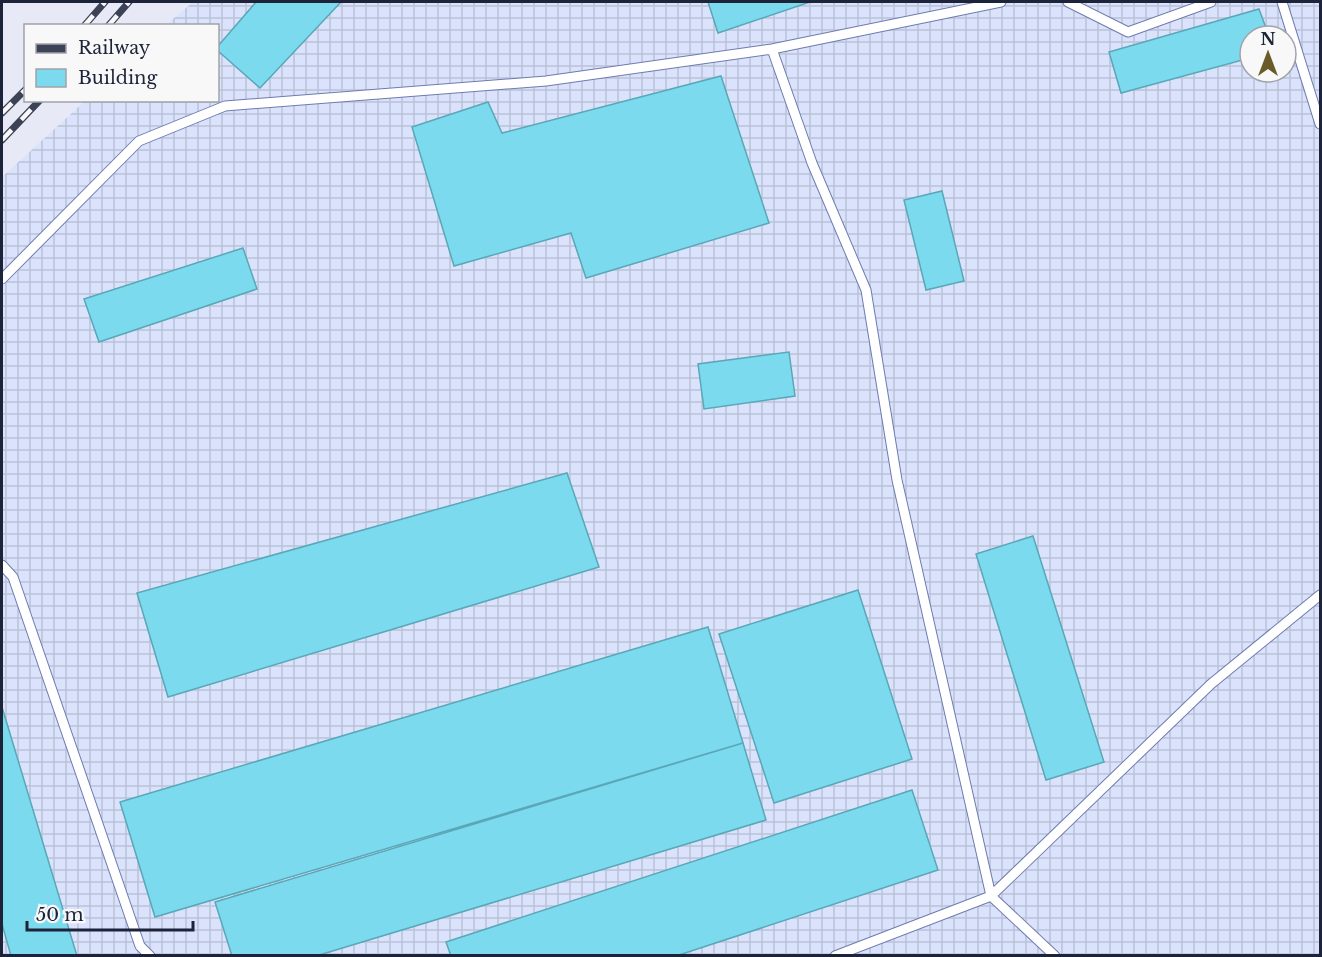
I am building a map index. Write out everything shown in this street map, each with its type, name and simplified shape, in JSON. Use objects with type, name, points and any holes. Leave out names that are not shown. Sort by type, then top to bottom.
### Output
[{"type":"lane","points":[[2,279],[139,141],[225,106],[546,81],[772,49],[1001,2]]},
{"type":"lane","points":[[1068,2],[1128,32],[1210,2]]},
{"type":"lane","points":[[1282,2],[1320,124]]},
{"type":"lane","points":[[772,49],[812,163],[866,290],[897,480],[991,896],[1055,956]]},
{"type":"lane","points":[[2,565],[14,578],[140,946],[150,956]]},
{"type":"lane","points":[[835,956],[991,896],[1211,684],[1320,595]]},
{"type":"shaded area","points":[[193,2],[1320,2],[1320,955],[2,956],[2,177],[84,102],[219,102],[219,24],[167,24]]},
{"type":"building","points":[[256,2],[341,2],[260,88],[219,52],[219,45]]},
{"type":"building","points":[[708,2],[810,2],[718,33]]},
{"type":"building","points":[[1259,9],[1265,24],[1238,24],[1238,61],[1121,93],[1109,52]]},
{"type":"building","points":[[721,76],[769,223],[586,278],[571,233],[454,266],[412,127],[488,102],[502,133]]},
{"type":"building","points":[[942,191],[964,281],[926,290],[904,200]]},
{"type":"building","points":[[243,248],[257,289],[99,342],[84,299]]},
{"type":"building","points":[[789,352],[795,396],[704,409],[698,364]]},
{"type":"building","points":[[567,473],[599,567],[168,697],[137,593]]},
{"type":"building","points":[[1033,536],[1104,762],[1046,780],[976,554]]},
{"type":"building","points":[[858,590],[912,759],[774,803],[719,634]]},
{"type":"building","points":[[708,627],[743,743],[155,917],[120,802]]},
{"type":"building","points":[[2,707],[77,956],[11,956],[2,924]]},
{"type":"building","points":[[743,743],[766,820],[316,956],[232,956],[215,902]]},
{"type":"building","points":[[912,790],[938,870],[676,956],[451,956],[446,942]]},
{"type":"railway","points":[[86,24],[105,2]]},
{"type":"railway","points":[[110,24],[129,2]]},
{"type":"railway","points":[[2,113],[24,91]]},
{"type":"railway","points":[[2,140],[38,102]]}]
